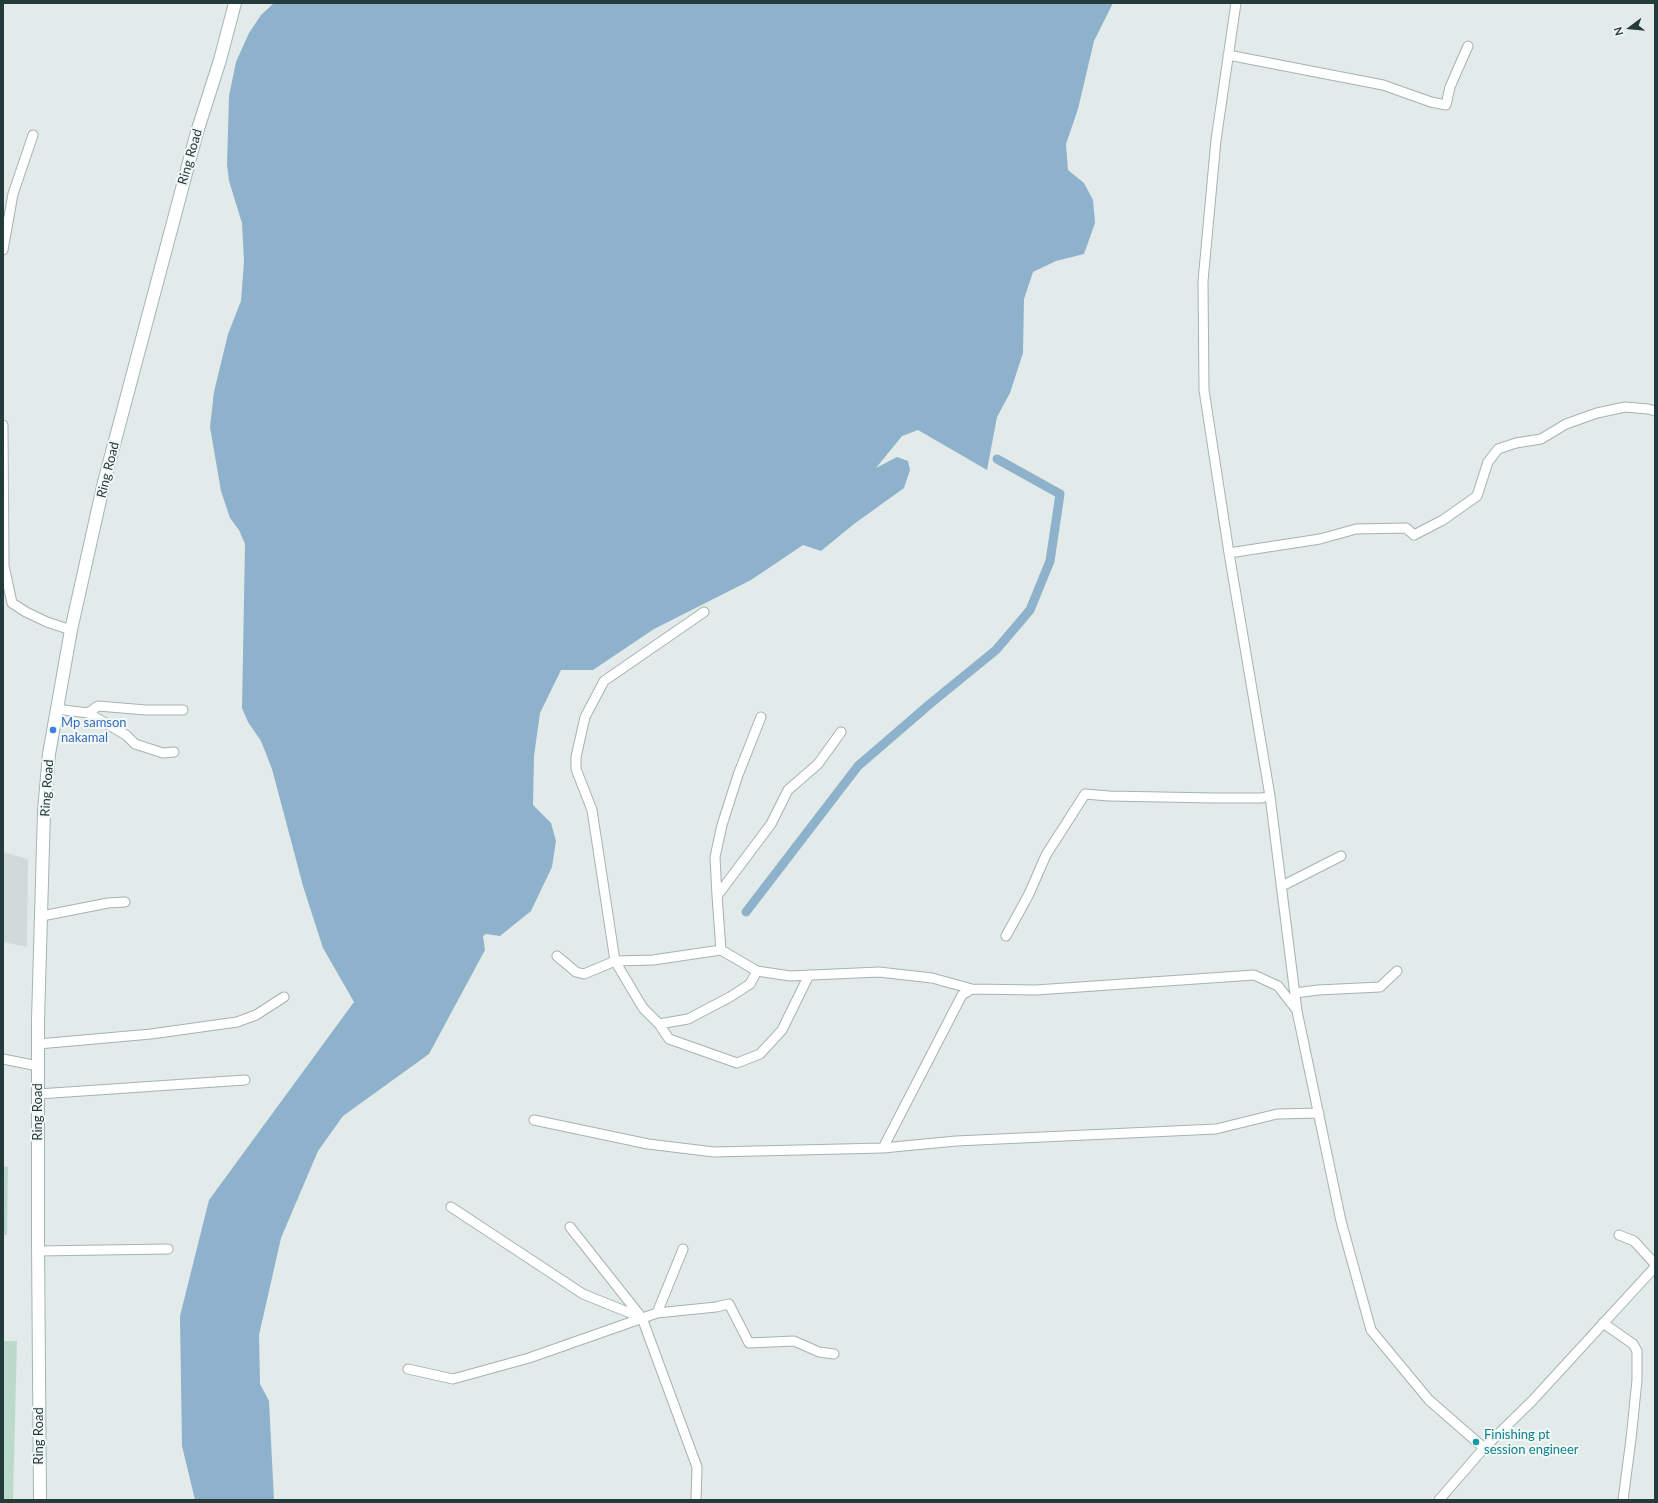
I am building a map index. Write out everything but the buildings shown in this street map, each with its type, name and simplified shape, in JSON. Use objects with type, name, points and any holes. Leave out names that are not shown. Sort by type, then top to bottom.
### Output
[{"type":"main road","name":"Ring Road","points":[[40,1500],[38,1044],[45,793],[49,754],[71,630],[104,482],[197,132],[220,60],[235,3]]},
{"type":"street","points":[[1236,3],[1216,140],[1203,289],[1204,390],[1228,553],[1270,796],[1297,1011],[1341,1221],[1371,1330],[1428,1400],[1484,1448]]},
{"type":"street","points":[[1228,55],[1383,85],[1430,102],[1446,105],[1450,87],[1468,46]]},
{"type":"street","points":[[3,250],[13,194],[33,135]]},
{"type":"street","points":[[1228,553],[1320,539],[1356,530],[1406,528],[1414,535],[1443,520],[1477,496],[1488,462],[1498,449],[1516,443],[1541,439],[1566,424],[1597,413],[1624,407],[1655,411]]},
{"type":"street","points":[[3,425],[4,566],[12,603],[26,612],[47,622],[71,630]]},
{"type":"street","points":[[704,612],[604,681],[585,717],[576,757],[576,770],[592,810],[615,961],[643,1008],[659,1024],[669,1039],[737,1063],[760,1054],[782,1030],[809,975]]},
{"type":"street","points":[[88,713],[98,706],[160,711],[183,710]]},
{"type":"street","points":[[56,709],[88,713],[126,735],[135,744],[163,753],[174,752]]},
{"type":"street","points":[[721,950],[715,857],[722,826],[738,774],[761,717]]},
{"type":"street","points":[[717,896],[771,824],[788,790],[818,764],[841,732]]},
{"type":"street","points":[[1006,936],[1029,894],[1046,855],[1085,794],[1109,796],[1214,798],[1262,798],[1270,796]]},
{"type":"street","points":[[1282,886],[1341,856]]},
{"type":"street","points":[[42,916],[108,903],[125,902]]},
{"type":"street","points":[[557,956],[576,972],[584,974],[615,961],[653,960],[721,950],[757,972],[790,976],[880,972],[932,978],[972,989],[1036,990],[1254,975],[1278,986],[1297,1011]]},
{"type":"street","points":[[1295,994],[1318,990],[1380,987],[1397,970]]},
{"type":"street","points":[[659,1024],[688,1019],[730,997],[750,984],[757,972]]},
{"type":"street","points":[[883,1148],[962,995],[972,989]]},
{"type":"street","points":[[38,1044],[151,1034],[237,1022],[256,1014],[284,997]]},
{"type":"street","points":[[3,1059],[38,1066]]},
{"type":"street","points":[[38,1094],[245,1080]]},
{"type":"street","points":[[534,1120],[648,1144],[714,1152],[883,1148],[956,1141],[1216,1129],[1277,1114],[1319,1113]]},
{"type":"street","points":[[451,1207],[584,1294],[642,1318]]},
{"type":"street","points":[[570,1226],[642,1318],[697,1467],[696,1500]]},
{"type":"street","points":[[1619,1235],[1634,1242],[1655,1264]]},
{"type":"street","points":[[657,1314],[683,1249]]},
{"type":"street","points":[[38,1251],[168,1250]]},
{"type":"street","points":[[1439,1500],[1484,1448],[1532,1401],[1655,1267]]},
{"type":"street","points":[[408,1369],[453,1379],[529,1358],[642,1318],[657,1314],[729,1304],[748,1343],[794,1341],[819,1352],[834,1354]]},
{"type":"street","points":[[1603,1323],[1633,1344],[1638,1351],[1637,1380],[1623,1500]]},
{"type":"shaded area","points":[[3,852],[28,859],[27,947],[3,942]]},
{"type":"green space","points":[[3,1166],[8,1167],[7,1235],[3,1235]]},
{"type":"green space","points":[[3,1341],[17,1341],[13,1500],[3,1500]]},
{"type":"water","points":[[274,3],[1113,3],[1094,41],[1078,109],[1066,144],[1068,170],[1084,183],[1093,200],[1095,223],[1084,254],[1056,261],[1033,272],[1024,299],[1023,353],[1010,393],[997,417],[987,470],[918,430],[902,436],[876,468],[897,457],[908,461],[910,470],[904,488],[854,524],[821,551],[803,545],[751,580],[654,629],[593,670],[561,670],[540,713],[534,756],[533,805],[551,823],[556,841],[552,867],[531,911],[500,936],[486,934],[483,936],[485,950],[429,1054],[343,1116],[318,1151],[281,1238],[259,1335],[260,1384],[269,1401],[274,1500],[195,1500],[182,1446],[180,1316],[209,1200],[354,1002],[323,948],[303,886],[272,769],[261,741],[248,722],[242,708],[245,544],[239,530],[230,518],[221,491],[210,427],[214,392],[228,334],[241,301],[244,261],[242,223],[229,181],[227,165],[229,96],[236,62],[249,33],[261,15]]},
{"type":"waterway","points":[[746,912],[858,766],[931,703],[996,650],[1030,610],[1050,561],[1060,494],[997,459]]},
{"type":"place","name":"Mp samson nakamal","points":[[53,730]]},
{"type":"place","name":"Finishing pt session engineer","points":[[1476,1442]]}]
